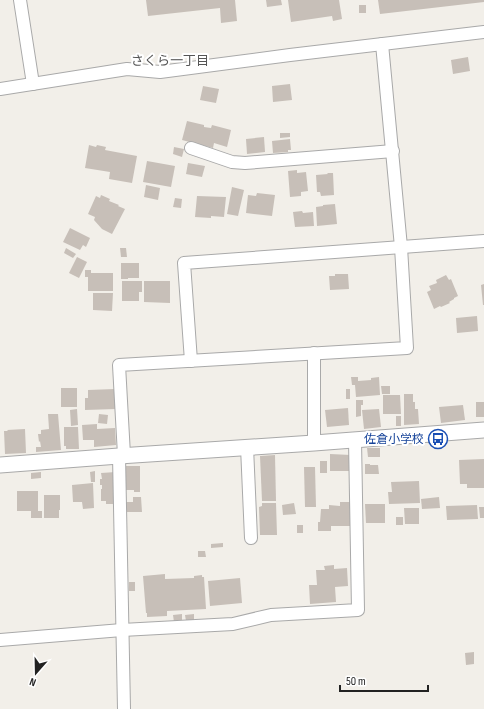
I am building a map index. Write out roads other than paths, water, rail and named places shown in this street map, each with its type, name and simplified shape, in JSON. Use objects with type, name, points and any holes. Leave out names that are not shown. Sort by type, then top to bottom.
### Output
[{"type":"street","points":[[20,0],[33,84]]},
{"type":"street","points":[[0,89],[127,69],[160,72],[484,32]]},
{"type":"street","points":[[124,709],[122,630],[122,456],[119,365],[407,348],[401,247],[382,44]]},
{"type":"street","points":[[191,148],[232,162],[245,163],[393,151]]},
{"type":"street","points":[[191,361],[184,263],[484,241]]},
{"type":"street","points":[[314,353],[314,443]]},
{"type":"street","points":[[0,465],[484,430]]},
{"type":"street","points":[[0,640],[122,630],[233,624],[271,615],[358,610],[355,440]]},
{"type":"street","points":[[247,447],[251,538]]},
{"type":"place","name":"佐倉小学校","points":[[438,439]]},
{"type":"district","name":"さくら一丁目","points":[[170,61]]}]
